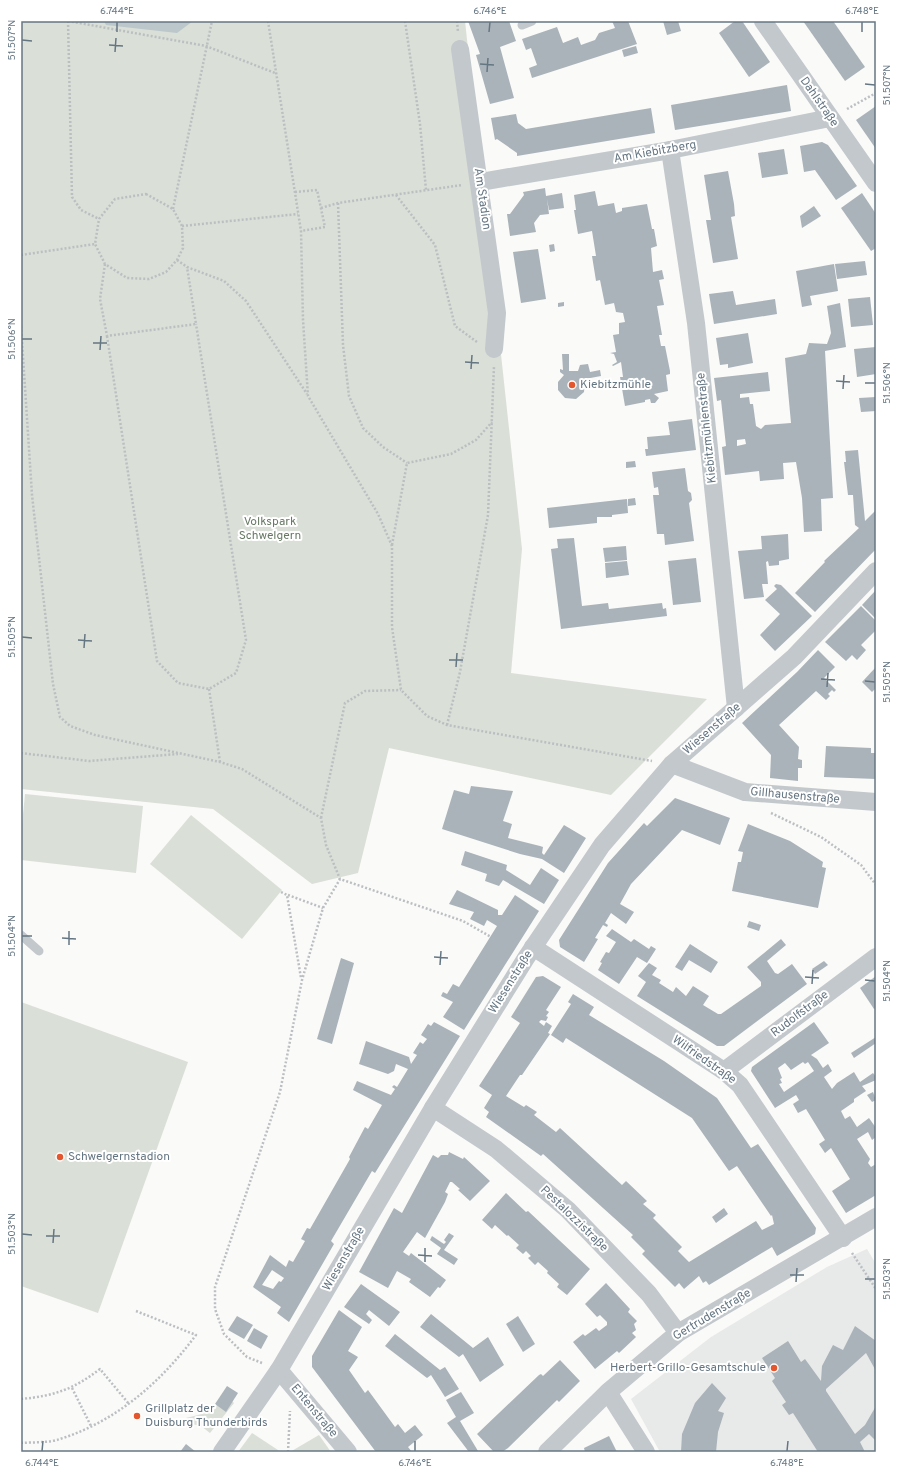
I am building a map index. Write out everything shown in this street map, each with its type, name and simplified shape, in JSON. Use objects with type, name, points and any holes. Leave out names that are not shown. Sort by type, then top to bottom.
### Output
[{"type":"street","name":"Dahlstraße","points":[[763,21],[876,183]]},
{"type":"street","name":"Am Stadion","points":[[460,50],[480,182],[497,313],[494,350]]},
{"type":"street","name":"Am Kiebitzberg","points":[[480,182],[670,150],[830,118]]},
{"type":"street","name":"Kiebitzmühlenstraße","points":[[670,150],[696,323],[736,708]]},
{"type":"street","name":"Wiesenstraße","points":[[222,1452],[280,1370],[433,1108],[533,947],[602,845],[672,764],[794,657],[876,571]]},
{"type":"street","name":"Gillhausenstraße","points":[[672,764],[745,792],[876,802]]},
{"type":"street","name":"Wilfriedstraße","points":[[533,947],[724,1071],[740,1085],[843,1238]]},
{"type":"street","name":"Rudolfstraße","points":[[724,1071],[876,958]]},
{"type":"street","name":"Pestalozzistraße","points":[[433,1108],[496,1149],[568,1210],[649,1294],[678,1334]]},
{"type":"street","name":"Gertrudenstraße","points":[[547,1452],[608,1392],[678,1334],[876,1218]]},
{"type":"street","name":"Entenstraße","points":[[280,1370],[348,1452]]},
{"type":"street","points":[[608,1392],[646,1452]]},
{"type":"lane","points":[[522,25],[532,21]]},
{"type":"lane","points":[[21,935],[39,951]]},
{"type":"path","points":[[99,219],[81,210],[72,197],[68,21],[206,46],[275,73]]},
{"type":"path","points":[[173,209],[212,21]]},
{"type":"path","points":[[268,21],[301,231],[303,320],[308,396]]},
{"type":"path","points":[[405,21],[420,124],[426,190]]},
{"type":"path","points":[[830,118],[876,93]]},
{"type":"path","points":[[321,208],[338,203],[480,182]]},
{"type":"path","points":[[295,192],[317,190],[325,227],[301,231]]},
{"type":"path","points":[[146,194],[173,209],[182,226],[183,248],[177,260],[166,272],[149,279],[127,278],[105,264],[95,244],[99,219],[115,200],[146,194]]},
{"type":"path","points":[[396,195],[435,245],[455,326],[473,340],[494,350],[488,515],[460,672],[447,725]]},
{"type":"path","points":[[338,203],[343,345],[349,396],[364,428],[383,447],[407,463],[451,454],[476,440],[492,422]]},
{"type":"path","points":[[182,226],[298,214]]},
{"type":"path","points":[[21,255],[95,244]]},
{"type":"path","points":[[177,260],[187,267],[224,281],[246,301],[308,396],[378,514],[392,546]]},
{"type":"path","points":[[105,264],[100,299],[157,660],[178,683],[209,689],[236,673],[246,640],[187,267]]},
{"type":"path","points":[[107,336],[196,324]]},
{"type":"path","points":[[21,326],[32,494],[53,684],[60,718],[70,726],[95,735],[220,762],[242,769],[321,818]]},
{"type":"path","points":[[407,463],[392,546],[392,627],[401,690],[426,716],[447,725],[672,764]]},
{"type":"path","points":[[209,689],[220,762]]},
{"type":"path","points":[[401,690],[365,690],[345,703],[321,818],[326,845],[340,879],[463,921],[491,937]]},
{"type":"path","points":[[21,753],[89,761],[182,754]]},
{"type":"path","points":[[769,812],[821,837],[861,865],[876,885]]},
{"type":"path","points":[[280,1370],[247,1358],[224,1334],[215,1309],[216,1287],[280,1092],[302,980],[323,908],[340,879]]},
{"type":"path","points":[[281,892],[323,908]]},
{"type":"path","points":[[287,895],[302,980]]},
{"type":"path","points":[[843,1238],[876,1289]]},
{"type":"path","points":[[21,1443],[59,1440],[114,1415],[129,1404],[175,1363],[196,1335],[136,1311]]},
{"type":"path","points":[[21,1399],[58,1393],[72,1388],[100,1369],[129,1404]]},
{"type":"path","points":[[288,1452],[292,1385]]},
{"type":"path","points":[[72,1388],[91,1426]]},
{"type":"shaded area","points":[[104,21],[193,21],[177,33],[106,25]]},
{"type":"shaded area","name":"Herbert-Grillo-Gesamtschule","points":[[867,1249],[876,1264],[876,1452],[660,1452],[631,1399],[711,1337],[827,1267]]},
{"type":"green space","name":"Volkspark Schwelgern","points":[[21,21],[465,21],[522,549],[511,673],[707,699],[611,795],[389,748],[358,873],[312,884],[213,809],[21,789]]},
{"type":"green space","points":[[25,794],[143,806],[136,873],[21,860],[21,835]]},
{"type":"green space","points":[[191,815],[282,890],[242,939],[150,864]]},
{"type":"green space","points":[[21,1002],[188,1062],[98,1313],[21,1286]]},
{"type":"green space","points":[[232,1401],[234,1403],[210,1433],[201,1426],[187,1423],[186,1418],[202,1414],[216,1405]]},
{"type":"green space","points":[[252,1433],[281,1452],[238,1452]]},
{"type":"green space","points":[[319,1435],[331,1452],[290,1452]]},
{"type":"building","points":[[468,21],[509,21],[516,41],[500,47],[514,98],[490,104],[476,55],[480,54]]},
{"type":"building","points":[[612,21],[628,21],[637,44],[532,78],[529,68],[537,65],[531,48],[526,50],[522,39],[557,27],[563,43],[578,37],[581,45],[595,40],[599,33],[615,28]]},
{"type":"building","points":[[663,21],[678,21],[681,31],[667,35]]},
{"type":"building","points":[[735,21],[742,21],[770,62],[749,77],[719,33]]},
{"type":"building","points":[[803,21],[833,21],[865,67],[845,81]]},
{"type":"building","points":[[636,46],[638,53],[624,57],[622,50]]},
{"type":"building","points":[[787,85],[791,111],[675,130],[671,105]]},
{"type":"building","points":[[876,106],[876,149],[856,120]]},
{"type":"building","points":[[651,108],[655,133],[517,156],[517,153],[497,139],[495,140],[491,118],[516,114],[518,123],[526,129]]},
{"type":"building","points":[[822,142],[828,145],[857,186],[836,200],[815,170],[804,172],[800,146]]},
{"type":"building","points":[[784,149],[788,174],[762,178],[758,153]]},
{"type":"building","points":[[728,171],[734,204],[735,216],[731,217],[738,259],[713,263],[706,220],[711,220],[704,175]]},
{"type":"building","points":[[545,188],[546,196],[562,193],[564,208],[549,210],[547,199],[549,214],[540,215],[534,223],[536,232],[510,236],[507,214],[510,214],[524,195],[523,192]]},
{"type":"building","points":[[595,191],[598,206],[614,203],[616,213],[622,211],[622,208],[647,204],[657,246],[651,248],[653,272],[662,270],[664,279],[659,280],[664,305],[657,306],[662,335],[659,335],[661,346],[665,346],[670,371],[670,374],[666,375],[668,391],[654,394],[659,398],[655,403],[651,403],[650,399],[645,400],[645,402],[625,406],[620,377],[623,377],[621,362],[613,366],[612,365],[617,362],[614,354],[610,353],[616,352],[613,335],[619,334],[619,323],[625,322],[623,313],[616,312],[614,303],[605,305],[600,280],[596,281],[592,256],[596,256],[592,231],[578,234],[574,210],[576,210],[574,195]]},
{"type":"building","points":[[862,193],[876,214],[876,248],[871,251],[841,208]]},
{"type":"building","points":[[814,206],[821,216],[802,228],[800,216]]},
{"type":"building","points":[[554,244],[555,251],[550,252],[549,245]]},
{"type":"building","points":[[538,249],[546,299],[521,303],[513,252]]},
{"type":"building","points":[[865,261],[867,275],[837,279],[835,264]]},
{"type":"building","points":[[834,264],[838,291],[810,296],[812,305],[802,307],[796,271]]},
{"type":"building","points":[[733,291],[736,305],[775,299],[777,314],[714,324],[709,294]]},
{"type":"building","points":[[870,297],[873,325],[851,327],[848,299]]},
{"type":"building","points":[[564,302],[564,306],[558,307],[558,303]]},
{"type":"building","points":[[840,303],[846,347],[825,351],[833,498],[821,499],[822,531],[804,532],[802,498],[796,462],[783,463],[784,479],[760,481],[759,471],[725,475],[722,447],[726,446],[721,400],[717,401],[714,378],[768,372],[770,391],[740,394],[740,398],[749,397],[750,404],[753,404],[756,426],[761,429],[765,425],[791,423],[785,358],[806,354],[809,343],[827,344],[831,333],[827,306]],"holes":[[[745,439],[746,444],[737,446],[737,440]]]},
{"type":"building","points":[[748,333],[753,363],[728,368],[728,364],[720,365],[716,338]]},
{"type":"building","points":[[876,347],[876,374],[857,377],[854,349]]},
{"type":"building","name":"Kiebitzmühle","points":[[562,354],[569,354],[569,371],[578,371],[580,365],[588,364],[590,372],[600,370],[601,376],[585,379],[584,392],[576,399],[565,398],[558,390],[558,382],[564,375],[560,372],[560,369],[563,370]]},
{"type":"building","points":[[876,397],[876,411],[861,412],[859,398]]},
{"type":"building","points":[[692,419],[696,450],[646,456],[645,449],[648,449],[647,437],[670,435],[668,422]]},
{"type":"building","points":[[858,450],[865,521],[876,510],[876,549],[815,612],[795,593],[825,562],[824,561],[859,528],[855,525],[853,495],[848,495],[844,462],[846,462],[845,451]]},
{"type":"building","points":[[635,461],[636,467],[626,468],[626,462]]},
{"type":"building","points":[[685,468],[688,491],[691,493],[692,500],[689,503],[694,541],[665,545],[664,534],[657,534],[653,495],[659,495],[658,487],[654,488],[652,472]]},
{"type":"building","points":[[635,498],[636,505],[628,506],[628,499]]},
{"type":"building","points":[[627,499],[628,513],[612,515],[612,517],[597,517],[597,523],[549,528],[547,508]]},
{"type":"building","points":[[788,534],[789,559],[779,561],[779,565],[769,566],[768,561],[766,562],[768,584],[762,584],[764,597],[744,599],[738,551],[762,549],[761,536]]},
{"type":"building","points":[[574,538],[582,606],[608,603],[609,609],[662,603],[663,609],[666,608],[667,616],[561,629],[551,549],[558,548],[557,539]]},
{"type":"building","points":[[626,546],[627,560],[605,562],[603,548]]},
{"type":"building","points":[[696,558],[701,602],[673,605],[668,561]]},
{"type":"building","points":[[627,561],[629,575],[606,578],[605,563]]},
{"type":"building","points":[[776,584],[781,585],[812,616],[775,651],[760,635],[780,614],[765,600],[777,589],[774,586]]},
{"type":"building","points":[[876,590],[876,619],[862,605]]},
{"type":"building","points":[[861,606],[876,621],[876,630],[861,645],[866,650],[857,660],[852,655],[846,661],[825,642]]},
{"type":"building","points":[[818,650],[835,667],[824,678],[836,690],[834,692],[832,690],[828,694],[830,696],[826,700],[816,691],[779,725],[799,747],[798,759],[802,760],[802,768],[798,768],[798,781],[770,778],[771,755],[742,723],[797,672]]},
{"type":"building","points":[[876,667],[876,688],[872,692],[862,682]]},
{"type":"building","points":[[826,746],[871,748],[871,753],[876,753],[876,779],[824,777]]},
{"type":"building","points":[[471,786],[513,791],[503,821],[512,824],[508,838],[543,847],[542,853],[544,855],[564,825],[586,838],[564,873],[542,859],[520,854],[442,829],[454,790],[469,794]]},
{"type":"building","points":[[675,798],[730,818],[720,845],[682,830],[631,884],[620,904],[634,912],[626,924],[611,913],[605,923],[608,925],[607,927],[603,925],[595,938],[598,939],[584,962],[560,947],[559,940],[608,863],[644,823],[647,826]]},
{"type":"building","points":[[748,824],[790,841],[823,862],[822,867],[826,868],[818,908],[732,891],[738,862],[741,862],[743,852],[738,851]]},
{"type":"building","points":[[465,851],[507,865],[506,870],[530,885],[541,868],[559,880],[544,904],[503,880],[499,886],[485,881],[487,874],[461,865]]},
{"type":"building","points":[[457,890],[498,910],[498,915],[502,915],[515,895],[539,911],[464,1030],[443,1017],[453,1002],[441,996],[443,992],[447,994],[453,984],[459,987],[497,926],[487,920],[484,926],[470,919],[474,912],[449,904]]},
{"type":"building","points":[[749,921],[761,925],[759,931],[747,927]]},
{"type":"building","points":[[612,929],[631,942],[634,939],[649,949],[651,946],[656,949],[647,963],[637,957],[619,984],[598,970],[602,963],[600,962],[606,952],[609,953],[616,942],[606,936]]},
{"type":"building","points":[[781,939],[786,945],[767,961],[775,973],[778,974],[792,964],[807,984],[724,1046],[717,1046],[637,996],[646,982],[638,976],[649,963],[657,968],[652,975],[661,980],[659,983],[673,992],[676,987],[686,996],[693,986],[709,996],[703,1005],[718,1014],[721,1014],[761,986],[761,982],[747,967]]},
{"type":"building","points":[[690,944],[718,962],[711,973],[689,960],[682,971],[675,967]]},
{"type":"building","points":[[341,958],[354,963],[332,1044],[317,1039]]},
{"type":"building","points":[[824,961],[828,965],[815,974],[812,969]]},
{"type":"building","points":[[543,976],[561,987],[546,1010],[549,1012],[546,1016],[548,1017],[546,1021],[541,1020],[539,1022],[544,1026],[546,1022],[552,1026],[548,1033],[550,1034],[506,1096],[524,1107],[526,1105],[537,1112],[534,1115],[556,1132],[560,1128],[622,1185],[626,1181],[647,1201],[643,1204],[656,1215],[653,1218],[682,1247],[678,1251],[689,1262],[756,1221],[762,1230],[774,1224],[772,1215],[771,1216],[737,1166],[729,1171],[692,1118],[566,1038],[563,1043],[551,1035],[571,1004],[568,1002],[573,994],[594,1007],[589,1015],[664,1061],[717,1098],[751,1148],[758,1144],[816,1228],[815,1234],[777,1256],[772,1247],[709,1285],[706,1281],[703,1283],[699,1276],[684,1289],[679,1283],[675,1287],[642,1254],[645,1251],[631,1237],[633,1235],[543,1154],[541,1156],[486,1117],[489,1112],[484,1108],[492,1095],[479,1086],[520,1023],[511,1017],[536,977]]},
{"type":"building","points":[[876,976],[876,1008],[874,1009],[860,988]]},
{"type":"building","points":[[434,1022],[460,1036],[375,1173],[372,1171],[331,1241],[334,1244],[289,1322],[277,1313],[281,1307],[253,1287],[270,1255],[286,1267],[289,1260],[293,1262],[305,1241],[301,1239],[307,1228],[310,1229],[350,1159],[349,1157],[365,1127],[368,1129],[382,1105],[353,1090],[357,1081],[391,1095],[395,1089],[392,1087],[394,1085],[397,1087],[408,1069],[396,1064],[394,1071],[388,1074],[359,1064],[366,1041],[409,1057],[411,1064],[417,1055],[413,1053],[420,1042],[423,1044],[427,1039],[421,1035],[428,1024],[431,1026]],"holes":[[[272,1270],[284,1278],[281,1282],[279,1281],[273,1289],[262,1285]]]},
{"type":"building","points":[[814,1022],[829,1043],[811,1055],[817,1059],[823,1068],[828,1064],[832,1071],[824,1077],[832,1089],[837,1083],[854,1072],[860,1082],[873,1073],[876,1080],[862,1086],[866,1091],[854,1099],[854,1102],[841,1111],[845,1119],[850,1116],[857,1127],[869,1118],[876,1128],[876,1137],[872,1140],[868,1132],[857,1139],[870,1159],[868,1163],[871,1167],[876,1164],[876,1195],[846,1213],[832,1191],[850,1179],[831,1148],[825,1153],[819,1144],[825,1140],[806,1109],[798,1113],[793,1104],[799,1100],[796,1095],[775,1108],[751,1071],[752,1067]],"holes":[[[803,1062],[805,1064],[808,1062],[814,1071],[784,1092],[779,1084],[782,1083],[780,1079],[782,1078],[778,1068],[785,1063],[791,1070]]]},
{"type":"building","points":[[876,1037],[876,1043],[854,1058],[851,1053]]},
{"type":"building","points":[[873,1092],[876,1100],[872,1102],[867,1095]]},
{"type":"building","points":[[449,1152],[463,1159],[464,1157],[490,1181],[470,1201],[458,1190],[460,1189],[450,1182],[445,1192],[448,1194],[445,1202],[425,1238],[417,1232],[403,1252],[409,1256],[411,1253],[446,1280],[440,1288],[438,1287],[430,1297],[409,1282],[411,1279],[397,1271],[388,1288],[359,1272],[394,1208],[402,1213],[433,1155],[438,1158],[441,1155],[448,1155]]},
{"type":"building","points":[[506,1193],[526,1212],[528,1211],[590,1269],[567,1295],[557,1287],[559,1284],[547,1273],[548,1271],[538,1262],[535,1265],[528,1258],[531,1256],[526,1251],[523,1254],[516,1248],[519,1245],[508,1235],[507,1236],[495,1225],[492,1229],[482,1220]]},
{"type":"building","points":[[724,1208],[728,1214],[716,1223],[712,1217]]},
{"type":"building","points":[[449,1233],[454,1236],[444,1250],[458,1259],[454,1265],[437,1254],[441,1248],[430,1240],[432,1236],[444,1244],[446,1242],[444,1240]]},
{"type":"building","points":[[606,1283],[630,1309],[628,1312],[637,1321],[634,1324],[636,1330],[632,1333],[636,1337],[619,1353],[617,1351],[595,1369],[573,1342],[583,1334],[585,1336],[596,1328],[599,1331],[607,1325],[607,1322],[600,1315],[597,1317],[585,1304]]},
{"type":"building","points":[[361,1284],[400,1312],[389,1326],[369,1310],[366,1314],[372,1320],[369,1324],[344,1307]]},
{"type":"building","points":[[339,1310],[362,1327],[348,1351],[358,1357],[349,1370],[365,1393],[368,1390],[395,1427],[398,1424],[405,1433],[415,1425],[423,1435],[408,1447],[412,1452],[376,1452],[312,1367],[312,1356]]},
{"type":"building","points":[[431,1314],[473,1348],[488,1337],[504,1365],[480,1382],[463,1354],[459,1357],[420,1327]]},
{"type":"building","points":[[237,1316],[253,1325],[244,1339],[228,1330]]},
{"type":"building","points":[[518,1316],[535,1344],[523,1352],[506,1324]]},
{"type":"building","points":[[855,1326],[876,1341],[876,1371],[866,1353],[826,1389],[826,1391],[855,1434],[865,1425],[876,1406],[876,1441],[869,1434],[860,1442],[865,1452],[818,1452],[793,1413],[789,1415],[782,1405],[786,1402],[772,1381],[775,1378],[762,1358],[788,1341],[801,1362],[805,1359],[821,1381],[822,1366],[833,1345],[843,1350]]},
{"type":"building","points":[[254,1328],[268,1336],[261,1349],[247,1341]]},
{"type":"building","points":[[395,1334],[440,1370],[445,1367],[459,1389],[445,1397],[431,1375],[427,1378],[385,1346]]},
{"type":"building","points":[[560,1360],[580,1381],[559,1402],[557,1400],[508,1448],[502,1452],[494,1452],[477,1434],[539,1375],[541,1374],[543,1376]]},
{"type":"building","points":[[712,1383],[726,1398],[718,1411],[724,1413],[718,1432],[716,1452],[681,1452],[682,1434],[695,1403]]},
{"type":"building","points":[[227,1386],[238,1393],[226,1412],[215,1404]]},
{"type":"building","points":[[461,1392],[474,1413],[460,1421],[478,1451],[476,1452],[469,1452],[447,1423],[456,1417],[446,1400]]},
{"type":"building","points":[[609,1436],[617,1452],[585,1452],[584,1448]]},
{"type":"building","points":[[186,1444],[196,1452],[180,1452]]},
{"type":"place","name":"Kiebitzmühle","points":[[572,385]]},
{"type":"place","name":"Schwelgernstadion","points":[[60,1157]]},
{"type":"place","name":"Herbert-Grillo-Gesamtschule","points":[[774,1368]]},
{"type":"place","name":"Grillplatz der Duisburg Thunderbirds","points":[[137,1416]]}]
